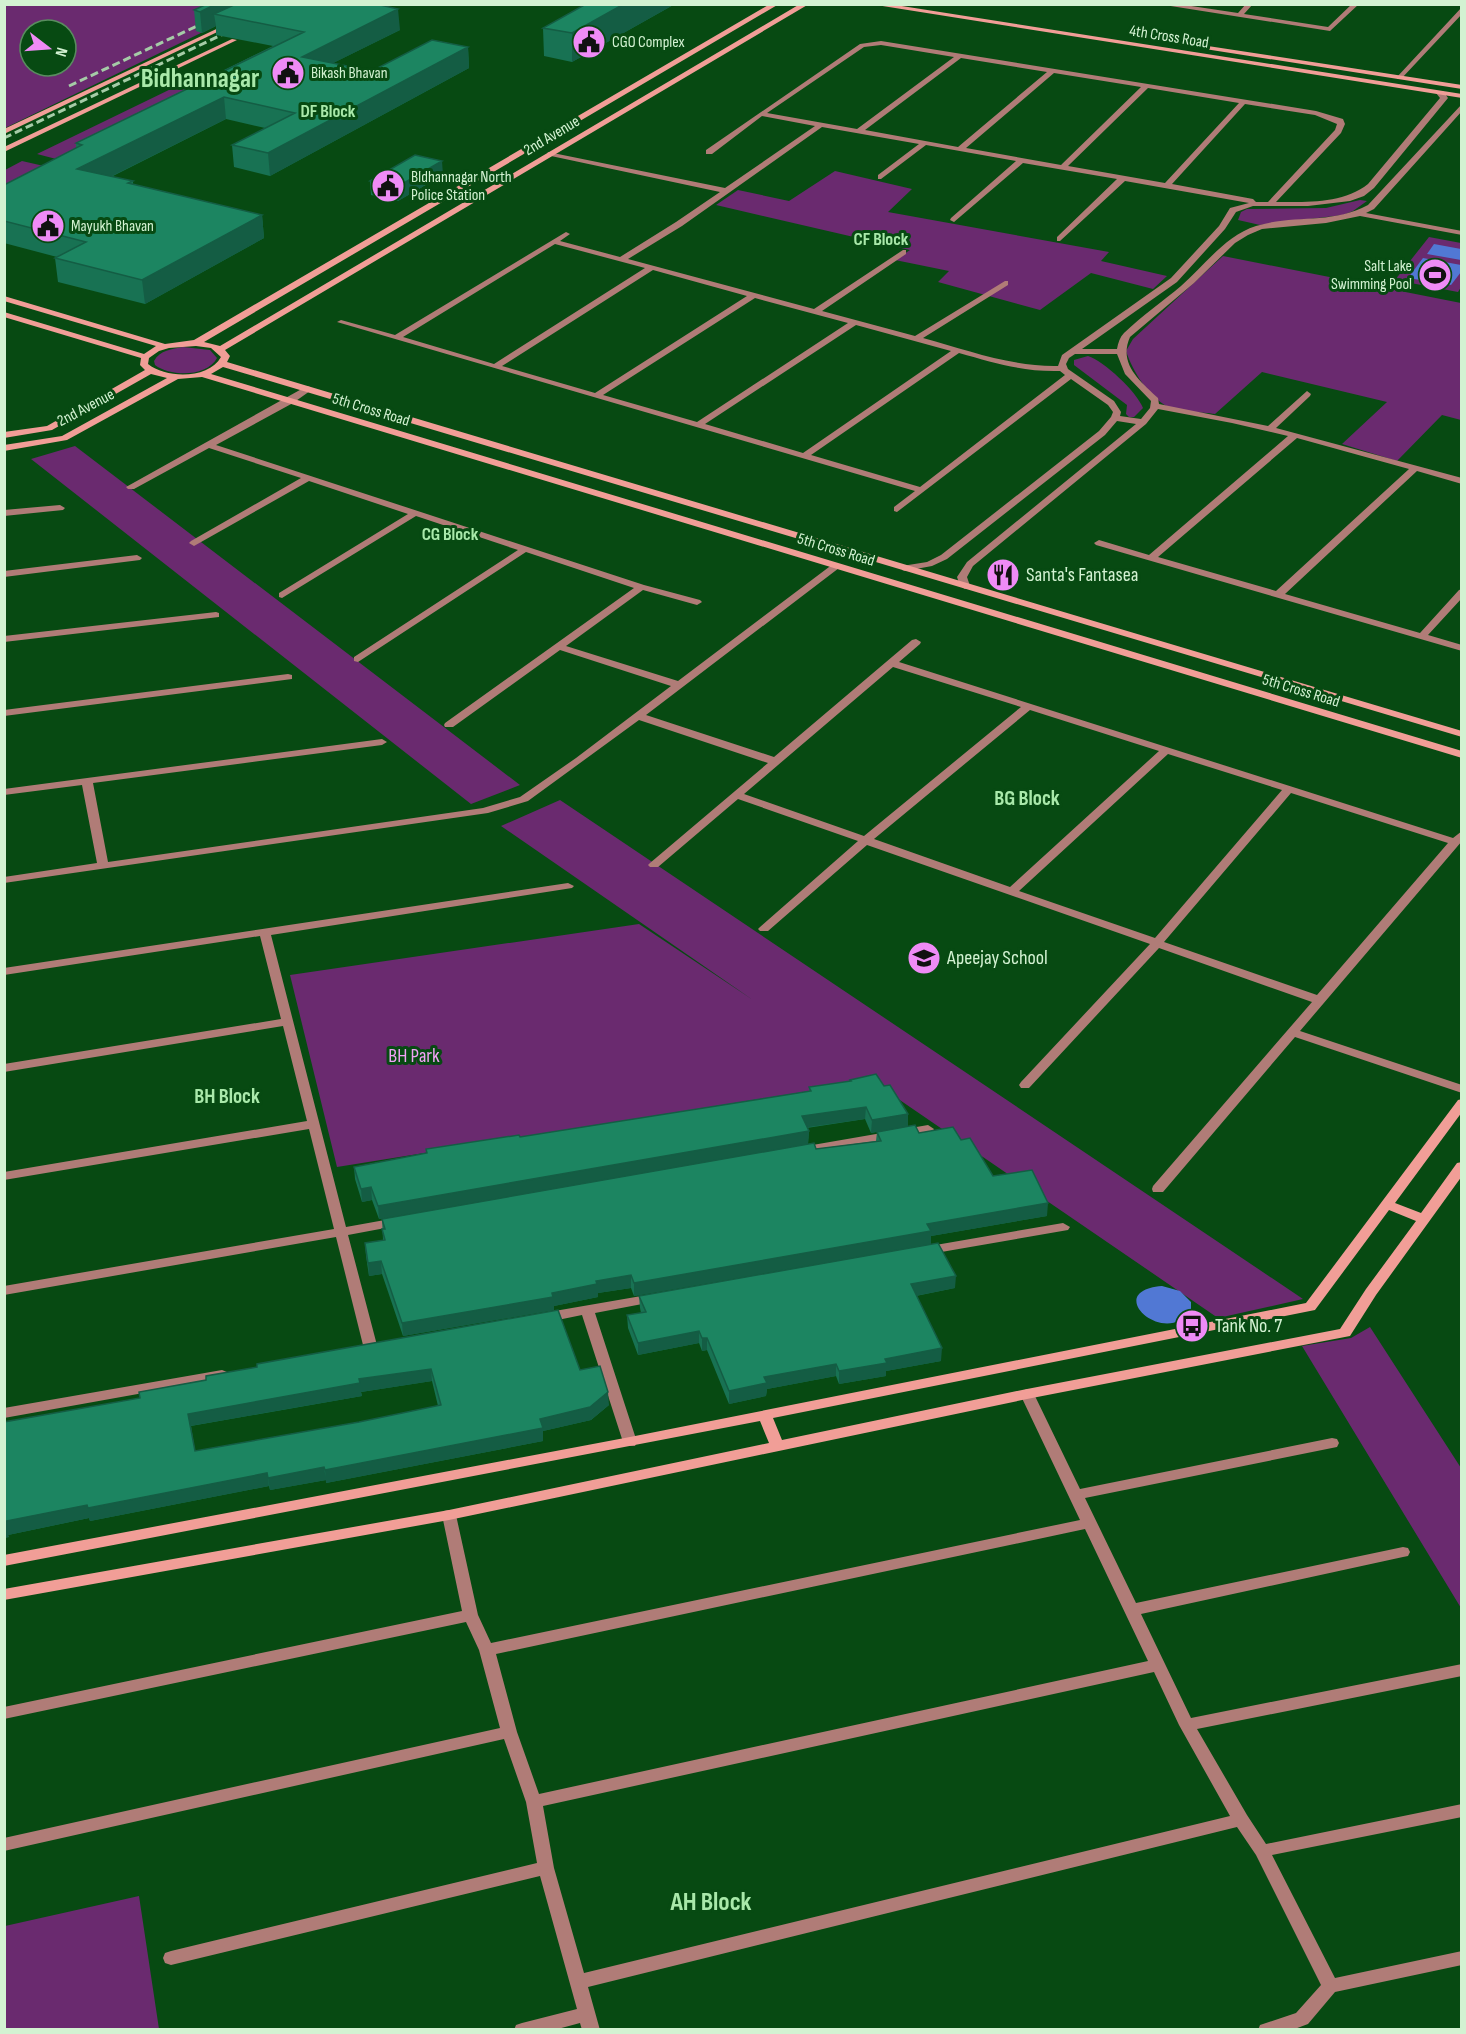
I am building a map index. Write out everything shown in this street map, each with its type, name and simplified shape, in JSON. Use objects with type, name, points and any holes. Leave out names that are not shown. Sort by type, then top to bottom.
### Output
[{"type":"street","name":"2nd Avenue","points":[[196,343],[776,4]]},
{"type":"street","name":"2nd Avenue","points":[[221,349],[806,4]]},
{"type":"street","name":"4th Cross Road","points":[[873,4],[1461,96]]},
{"type":"street","name":"4th Cross Road","points":[[925,4],[1461,87]]},
{"type":"street","points":[[1161,4],[1330,29],[1356,4]]},
{"type":"street","points":[[1239,16],[1250,4]]},
{"type":"street","points":[[940,15],[949,8]]},
{"type":"street","points":[[1399,78],[1461,9]]},
{"type":"street","points":[[4,132],[237,21]]},
{"type":"street","points":[[738,26],[759,30]]},
{"type":"street","points":[[4,150],[234,40]]},
{"type":"street","points":[[709,153],[761,114],[862,45],[881,43],[1244,101],[1335,118],[1341,124],[1271,203]]},
{"type":"street","points":[[859,131],[961,55]]},
{"type":"street","points":[[960,149],[1052,71]]},
{"type":"street","points":[[1064,167],[1146,86]]},
{"type":"street","points":[[904,568],[929,564],[944,557],[1102,433],[1115,418],[1117,412],[1111,403],[1066,371],[1062,364],[1065,357],[1174,280],[1222,227],[1233,210],[1262,203],[1326,202],[1350,199],[1361,194],[1444,99],[1440,93]]},
{"type":"street","points":[[1167,185],[1244,101]]},
{"type":"street","points":[[1361,214],[1379,200],[1461,106]]},
{"type":"street","points":[[761,114],[1262,203]]},
{"type":"street","points":[[620,260],[727,191],[822,124]]},
{"type":"street","points":[[16,126],[42,132]]},
{"type":"street","points":[[565,128],[587,133]]},
{"type":"street","points":[[881,177],[925,143]]},
{"type":"street","points":[[1403,147],[1422,151]]},
{"type":"street","points":[[551,154],[727,191]]},
{"type":"street","points":[[509,160],[533,165]]},
{"type":"street","points":[[954,220],[1022,160]]},
{"type":"street","points":[[1060,239],[1123,178]]},
{"type":"street","points":[[1361,194],[1379,200]]},
{"type":"street","points":[[965,586],[962,580],[963,573],[970,564],[1143,422],[1155,406],[1155,400],[1127,372],[1120,352],[1126,336],[1199,274],[1228,244],[1246,233],[1284,224],[1361,214],[1461,233]]},
{"type":"street","points":[[1222,227],[1246,233]]},
{"type":"street","points":[[396,338],[566,234]]},
{"type":"street","points":[[556,242],[958,350],[1036,369],[1066,371]]},
{"type":"street","points":[[815,312],[903,252]]},
{"type":"street","points":[[495,367],[651,268]]},
{"type":"street","points":[[916,339],[1005,283]]},
{"type":"street","points":[[596,396],[753,296]]},
{"type":"street","points":[[4,298],[164,346],[196,343],[221,349],[226,356],[223,364],[201,374],[176,377],[150,371],[144,364],[145,357]]},
{"type":"street","points":[[4,314],[145,357],[164,346]]},
{"type":"street","points":[[341,322],[922,490]]},
{"type":"street","points":[[698,425],[853,323]]},
{"type":"street","points":[[804,456],[958,350]]},
{"type":"street","points":[[1075,351],[1120,352]]},
{"type":"street","name":"5th Cross Road","points":[[223,364],[1461,735]]},
{"type":"street","name":"2nd Avenue","points":[[4,435],[49,428],[150,371]]},
{"type":"street","points":[[897,509],[1066,371]]},
{"type":"street","name":"5th Cross Road","points":[[201,374],[1461,755]]},
{"type":"street","name":"2nd Avenue","points":[[4,448],[64,438],[176,377]]},
{"type":"street","points":[[131,488],[290,401],[307,389]]},
{"type":"street","points":[[1269,430],[1307,394]]},
{"type":"street","points":[[1155,406],[1294,436],[1461,481]]},
{"type":"street","points":[[1115,418],[1143,422]]},
{"type":"street","points":[[1151,558],[1294,436]]},
{"type":"street","points":[[208,445],[641,587],[697,602]]},
{"type":"street","points":[[1451,478],[1461,467]]},
{"type":"street","points":[[1278,595],[1415,468]]},
{"type":"street","points":[[194,543],[308,478]]},
{"type":"street","points":[[1028,491],[1051,497]]},
{"type":"street","points":[[4,513],[60,508]]},
{"type":"street","points":[[282,595],[415,513]]},
{"type":"street","points":[[710,528],[729,515]]},
{"type":"street","points":[[1099,543],[1461,648]]},
{"type":"street","points":[[358,659],[525,549]]},
{"type":"street","points":[[4,574],[137,558]]},
{"type":"street","points":[[4,880],[484,810],[524,799],[836,566]]},
{"type":"street","points":[[449,725],[641,587]]},
{"type":"street","points":[[1421,637],[1461,592]]},
{"type":"street","points":[[4,639],[216,615]]},
{"type":"street","points":[[654,865],[916,642]]},
{"type":"street","points":[[560,647],[679,685]]},
{"type":"street","points":[[892,663],[1288,790],[1458,838],[1158,1189]]},
{"type":"street","points":[[4,713],[288,676]]},
{"type":"street","points":[[764,929],[865,841],[1028,706]]},
{"type":"street","points":[[638,716],[774,761]]},
{"type":"street","points":[[4,792],[382,742]]},
{"type":"street","points":[[1011,892],[1166,750]]},
{"type":"street","points":[[87,781],[104,866]]},
{"type":"street","points":[[1025,1085],[1158,942],[1288,790]]},
{"type":"street","points":[[736,795],[1318,1000]]},
{"type":"street","points":[[4,972],[568,886]]},
{"type":"street","points":[[266,932],[371,1349]]},
{"type":"street","points":[[4,1068],[288,1022]]},
{"type":"street","points":[[1292,1032],[1461,1089]]},
{"type":"street","points":[[4,1561],[630,1442],[1310,1307],[1461,1103]]},
{"type":"street","points":[[4,1176],[314,1124]]},
{"type":"street","points":[[787,1154],[928,1129]]},
{"type":"street","points":[[4,1595],[449,1515],[777,1445],[1345,1332],[1461,1166]]},
{"type":"street","points":[[1386,1204],[1424,1219]]},
{"type":"street","points":[[4,1291],[412,1220]]},
{"type":"street","points":[[912,1253],[1062,1227]]},
{"type":"street","points":[[531,1320],[669,1295]]},
{"type":"street","points":[[588,1310],[630,1442]]},
{"type":"street","points":[[4,1413],[234,1373]]},
{"type":"street","points":[[1027,1394],[1187,1725],[1241,1820],[1262,1851],[1330,1986]]},
{"type":"street","points":[[765,1415],[777,1445]]},
{"type":"street","points":[[1076,1495],[1332,1443]]},
{"type":"street","points":[[449,1515],[470,1615],[487,1650],[509,1732],[534,1802],[546,1868],[589,2022],[522,2030]]},
{"type":"street","points":[[487,1650],[1089,1523]]},
{"type":"street","points":[[1131,1610],[1402,1552]]},
{"type":"street","points":[[4,1713],[470,1615]]},
{"type":"street","points":[[534,1802],[1158,1665]]},
{"type":"street","points":[[1187,1725],[1461,1670]]},
{"type":"street","points":[[4,1845],[509,1732]]},
{"type":"street","points":[[1262,1851],[1461,1810]]},
{"type":"street","points":[[578,1982],[1241,1820]]},
{"type":"street","points":[[171,1958],[546,1868]]},
{"type":"street","points":[[1266,2030],[1302,2019],[1330,1986],[1461,1958]]},
{"type":"green space","points":[[4,5],[246,5],[195,29],[205,31],[5,128]]},
{"type":"green space","points":[[175,87],[198,92],[60,160],[37,154]]},
{"type":"green space","points":[[22,161],[57,169],[5,195],[5,170]]},
{"type":"green space","points":[[835,171],[912,189],[888,212],[1109,252],[1101,261],[1167,276],[1153,289],[1091,273],[1040,310],[938,282],[949,271],[895,260],[910,250],[716,205],[738,190],[789,201]]},
{"type":"green space","points":[[1360,200],[1367,201],[1343,215],[1260,225],[1238,220],[1241,212],[1247,209],[1326,208]]},
{"type":"green space","points":[[1429,237],[1461,243],[1461,287],[1458,292],[1395,280]]},
{"type":"green space","points":[[1223,256],[1461,303],[1461,420],[1442,415],[1397,461],[1342,444],[1387,402],[1262,372],[1215,414],[1168,407],[1154,397],[1142,383],[1126,351],[1133,339]]},
{"type":"green space","points":[[183,347],[210,350],[217,358],[205,369],[197,372],[170,372],[155,365],[154,361],[163,352]]},
{"type":"green space","points":[[1088,356],[1111,370],[1140,401],[1143,408],[1134,417],[1126,414],[1127,405],[1074,365],[1074,360]]},
{"type":"green space","points":[[75,446],[520,785],[471,804],[31,459]]},
{"type":"green space","name":"BH Park","points":[[560,800],[1303,1299],[1218,1318],[872,1081],[337,1167],[290,975],[639,924],[753,1000],[501,826]]},
{"type":"green space","points":[[1370,1327],[1461,1468],[1461,1608],[1302,1346],[1351,1338]]},
{"type":"green space","points":[[139,1896],[159,2029],[5,2029],[5,1926]]},
{"type":"water","points":[[1434,244],[1461,249],[1461,260],[1427,254]]},
{"type":"water","name":"Salt Lake Swimming Pool","points":[[1423,258],[1461,265],[1461,272],[1451,285],[1408,278]]},
{"type":"water","points":[[1162,1286],[1180,1291],[1191,1302],[1191,1309],[1180,1320],[1168,1323],[1155,1321],[1144,1315],[1138,1306],[1137,1297],[1144,1290]]},
{"type":"building","points":[[207,4],[216,4],[200,12],[194,10]]},
{"type":"building","points":[[236,4],[376,4],[398,9],[302,57],[372,71],[432,40],[468,47],[268,153],[232,145],[295,113],[224,97],[77,169],[133,181],[128,183],[262,215],[142,280],[55,258],[86,242],[4,221],[4,185],[82,145],[76,143],[304,32],[214,14]]},
{"type":"building","points":[[586,4],[624,4],[572,33],[543,28]]},
{"type":"building","points":[[415,155],[442,161],[397,187],[370,181]]},
{"type":"building","points":[[876,1074],[884,1086],[890,1085],[908,1114],[872,1120],[866,1107],[802,1116],[809,1131],[378,1206],[371,1187],[361,1189],[354,1167],[427,1153],[426,1149],[519,1135],[520,1137],[811,1091],[809,1087],[851,1081]]},
{"type":"building","points":[[915,1125],[919,1133],[953,1127],[961,1140],[970,1138],[993,1176],[1032,1170],[1048,1203],[927,1224],[931,1231],[634,1283],[631,1275],[596,1281],[597,1284],[552,1293],[553,1297],[402,1323],[381,1261],[368,1263],[365,1243],[385,1240],[382,1219],[814,1143],[816,1149],[881,1141],[877,1132]]},
{"type":"building","points":[[938,1243],[956,1276],[911,1284],[942,1348],[885,1359],[887,1363],[839,1371],[836,1364],[764,1377],[767,1383],[729,1391],[707,1338],[702,1338],[699,1331],[638,1343],[627,1315],[646,1312],[639,1296]]},
{"type":"building","points":[[558,1310],[580,1370],[600,1366],[608,1392],[590,1407],[540,1419],[543,1428],[325,1470],[324,1467],[268,1478],[267,1473],[88,1508],[87,1505],[6,1521],[4,1525],[4,1422],[140,1398],[139,1392],[206,1380],[206,1376],[257,1367],[257,1364]],"holes":[[[431,1369],[441,1405],[195,1451],[188,1414],[360,1383],[359,1379]]]},
{"type":"railway","points":[[69,86],[244,4]]},
{"type":"railway","points":[[4,138],[234,29]]},
{"type":"place","name":"CGO Complex","points":[[589,42]]},
{"type":"place","name":"Bikash Bhavan","points":[[288,73]]},
{"type":"place","name":"BIdhannagar North Police Station","points":[[388,186]]},
{"type":"place","name":"Mayukh Bhavan","points":[[48,226]]},
{"type":"place","name":"Salt Lake Swimming Pool","points":[[1435,275]]},
{"type":"place","name":"Santa's Fantasea","points":[[1003,575]]},
{"type":"place","name":"Apeejay School","points":[[924,958]]},
{"type":"place","name":"Tank No. 7","points":[[1192,1326]]},
{"type":"district","name":"Bidhannagar","points":[[200,79]]},
{"type":"district","name":"DF Block","points":[[328,111]]},
{"type":"district","name":"CF Block","points":[[881,239]]},
{"type":"district","name":"CG Block","points":[[450,534]]},
{"type":"district","name":"BG Block","points":[[1027,798]]},
{"type":"district","name":"BH Block","points":[[227,1096]]},
{"type":"district","name":"AH Block","points":[[711,1902]]}]
